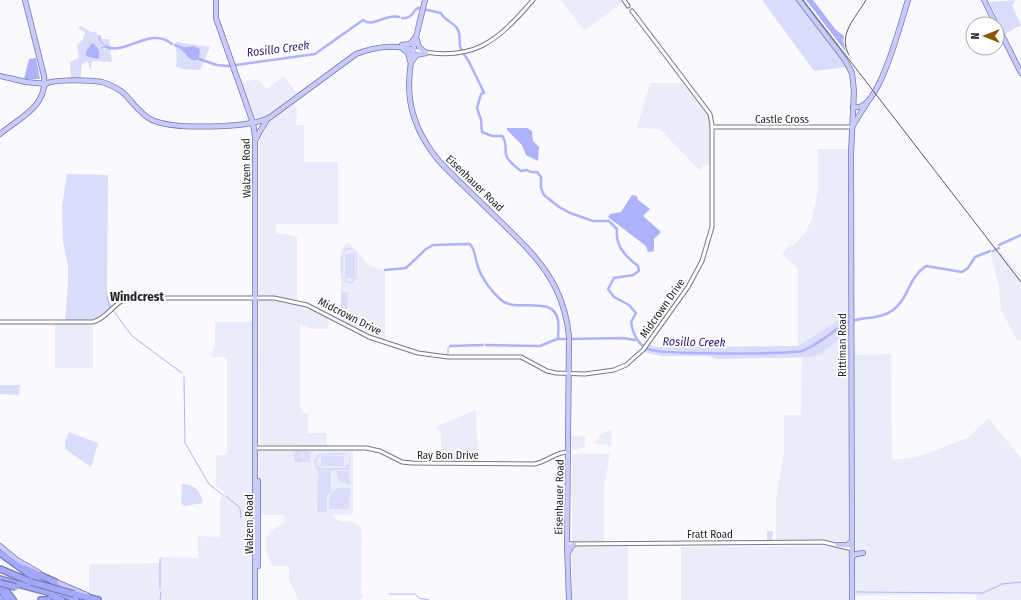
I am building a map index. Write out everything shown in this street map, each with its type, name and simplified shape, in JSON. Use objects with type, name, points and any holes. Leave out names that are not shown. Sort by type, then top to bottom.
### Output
[{"type":"highway","points":[[0,553],[42,584],[75,597]]},
{"type":"highway","points":[[10,560],[55,582]]},
{"type":"highway","points":[[0,569],[31,584],[72,600]]},
{"type":"highway","points":[[0,580],[31,584],[75,597],[99,600]]},
{"type":"highway","points":[[0,580],[62,600]]},
{"type":"highway","points":[[0,580],[13,600]]},
{"type":"highway","points":[[16,585],[31,584]]},
{"type":"highway","points":[[0,589],[4,599]]},
{"type":"highway","points":[[40,600],[47,600]]},
{"type":"main road","points":[[25,0],[44,76],[48,84]]},
{"type":"main road","points":[[0,76],[38,84],[96,84],[107,86],[122,95],[148,121],[160,126],[246,125],[253,123],[230,62],[216,18],[216,0]]},
{"type":"main road","name":"Rittiman Road","points":[[799,0],[848,64],[854,81],[852,127],[851,313],[852,600]]},
{"type":"main road","points":[[852,127],[857,125],[888,64],[908,0]]},
{"type":"main road","points":[[984,0],[992,16]]},
{"type":"main road","points":[[414,50],[425,1]]},
{"type":"main road","points":[[394,47],[410,44],[417,35]]},
{"type":"main road","points":[[417,35],[418,47],[426,52]]},
{"type":"main road","points":[[1005,41],[1021,72]]},
{"type":"main road","points":[[401,47],[408,53],[410,65]]},
{"type":"main road","name":"Walzem Road","points":[[256,600],[258,571],[258,500],[256,448],[255,131],[253,123],[269,118],[350,58],[370,49],[401,47],[414,50]]},
{"type":"main road","name":"Eisenhauer Road","points":[[414,50],[410,65],[408,87],[410,106],[414,121],[423,139],[439,161],[537,258],[557,289],[564,316],[568,341],[567,544],[569,600]]},
{"type":"main road","points":[[410,65],[416,55],[426,52]]},
{"type":"main road","points":[[38,84],[44,76]]},
{"type":"main road","points":[[38,84],[42,91]]},
{"type":"main road","points":[[0,134],[27,115],[36,104],[42,91],[48,84]]},
{"type":"main road","points":[[853,107],[863,106],[872,95]]},
{"type":"main road","points":[[250,115],[260,121]]},
{"type":"main road","points":[[246,125],[250,115]]},
{"type":"main road","points":[[255,143],[260,131],[269,118]]},
{"type":"main road","points":[[246,125],[255,131]]},
{"type":"main road","name":"Eisenhauer Road","points":[[566,326],[568,347]]},
{"type":"main road","name":"Walzem Road","points":[[256,448],[254,451],[256,600]]},
{"type":"main road","points":[[255,489],[258,500]]},
{"type":"main road","points":[[838,545],[847,545],[852,541]]},
{"type":"main road","points":[[568,558],[570,548],[574,544]]},
{"type":"main road","points":[[0,546],[17,560],[55,582],[99,600]]},
{"type":"main road","points":[[852,557],[863,552]]},
{"type":"main road","points":[[255,560],[258,571]]},
{"type":"street","points":[[414,50],[445,55],[467,52],[487,43],[504,31],[533,0]]},
{"type":"street","points":[[624,0],[628,6]]},
{"type":"street","name":"Midcrown Drive","points":[[0,322],[93,322],[104,317],[119,302],[131,298],[256,297],[283,299],[307,305],[369,337],[412,351],[448,357],[521,357],[547,371],[568,374],[601,373],[626,365],[643,350],[696,274],[705,254],[711,229],[712,217],[711,117],[708,110],[632,11]]},
{"type":"street","name":"Castle Cross","points":[[712,127],[852,127]]},
{"type":"street","name":"Ray Bon Drive","points":[[256,448],[366,448],[380,451],[402,462],[422,464],[534,464],[542,462],[556,453],[568,452]]},
{"type":"street","name":"Fratt Road","points":[[567,544],[819,542],[852,549]]},
{"type":"shaded area","points":[[560,0],[621,0],[623,2],[585,31]]},
{"type":"shaded area","points":[[762,0],[797,0],[848,67],[814,71]]},
{"type":"shaded area","points":[[806,0],[813,0],[836,30],[844,36],[843,41],[846,52]]},
{"type":"shaded area","points":[[1016,0],[1012,5],[1021,25],[1005,34],[1005,16],[996,16],[989,2]]},
{"type":"shaded area","points":[[81,26],[91,32],[96,32],[97,35],[101,35],[102,39],[109,39],[112,62],[92,61],[91,69],[88,61],[82,64],[80,81],[71,79],[70,62],[79,58],[77,45],[83,39],[85,32],[78,28]]},
{"type":"shaded area","points":[[176,42],[210,47],[200,70],[182,69],[176,66]]},
{"type":"shaded area","points":[[92,43],[98,50],[98,59],[86,56],[86,51]]},
{"type":"shaded area","points":[[193,46],[200,49],[199,57],[195,61],[190,59],[180,48]]},
{"type":"shaded area","points":[[36,58],[40,79],[24,79],[29,59]]},
{"type":"shaded area","points":[[284,76],[297,93],[264,117],[258,119],[252,115],[240,84],[252,80],[259,80],[266,89]]},
{"type":"shaded area","points":[[650,83],[685,83],[707,113],[710,119],[710,165],[702,165],[701,172],[660,129],[637,128]]},
{"type":"shaded area","points":[[293,105],[297,109],[296,125],[304,125],[304,162],[338,162],[338,224],[276,224],[276,234],[287,234],[297,237],[297,300],[259,295],[259,135],[267,123]]},
{"type":"shaded area","points":[[507,128],[527,128],[532,131],[533,141],[539,147],[538,161],[526,155],[522,145],[507,130]]},
{"type":"shaded area","points":[[818,149],[849,149],[848,541],[776,541],[776,501],[784,451],[784,415],[801,415],[802,358],[798,346],[798,269],[782,254],[791,244],[793,246],[806,232],[812,218],[818,191]]},
{"type":"shaded area","points":[[67,174],[108,175],[107,291],[109,301],[112,306],[107,312],[96,319],[86,321],[65,321],[68,266],[63,242],[62,206]]},
{"type":"shaded area","points":[[632,195],[637,196],[638,200],[650,209],[643,216],[661,232],[654,239],[654,251],[648,252],[646,246],[608,217],[610,214],[621,212]]},
{"type":"shaded area","points":[[348,242],[370,266],[385,271],[385,342],[358,330],[341,320],[341,250]]},
{"type":"shaded area","points":[[346,248],[352,248],[354,250],[357,253],[357,278],[351,284],[345,282],[342,275],[341,260],[342,255]],"holes":[[[348,249],[354,250],[356,255],[356,277],[350,282],[345,280],[343,276],[343,254]]]},
{"type":"shaded area","points":[[999,249],[1021,276],[1021,341],[1017,340],[1001,310],[999,287],[990,251],[994,252]]},
{"type":"shaded area","points":[[345,254],[355,254],[355,278],[345,278]]},
{"type":"shaded area","points":[[341,292],[348,292],[347,310],[341,310]]},
{"type":"shaded area","points":[[259,299],[299,305],[328,317],[329,329],[311,329],[300,324],[300,406],[303,413],[308,413],[308,433],[326,433],[327,446],[260,445]]},
{"type":"shaded area","points":[[848,314],[848,332],[821,354],[812,357],[717,359],[707,356],[661,356],[644,352],[649,344],[656,347],[798,346]]},
{"type":"shaded area","points":[[215,322],[253,322],[253,600],[107,600],[89,593],[89,564],[160,563],[160,557],[198,558],[198,536],[220,537],[220,500],[225,492],[216,486],[216,455],[227,455],[227,357],[211,357],[215,344]]},
{"type":"shaded area","points":[[55,324],[93,324],[93,368],[55,368]]},
{"type":"shaded area","points":[[853,334],[855,355],[891,354],[892,460],[917,457],[967,438],[989,418],[1021,459],[1021,600],[977,600],[976,594],[850,596],[850,600],[681,600],[681,547],[834,546],[856,555]]},
{"type":"shaded area","points":[[0,385],[20,385],[19,395],[0,394]]},
{"type":"shaded area","points":[[476,410],[478,462],[441,462],[441,434],[437,426]]},
{"type":"shaded area","points":[[612,429],[611,446],[594,443],[600,435]]},
{"type":"shaded area","points":[[69,432],[98,443],[91,467],[65,449],[65,441]]},
{"type":"shaded area","points":[[571,436],[585,436],[585,446],[580,449],[572,450]]},
{"type":"shaded area","points":[[259,450],[353,450],[353,514],[332,515],[339,521],[353,522],[360,527],[362,531],[361,593],[363,598],[358,600],[299,600],[289,580],[289,566],[273,566],[267,554],[266,538],[274,529],[285,523],[284,515],[260,515]]},
{"type":"shaded area","points":[[294,451],[302,451],[302,462],[294,462]]},
{"type":"shaded area","points":[[303,451],[310,451],[310,462],[303,462]]},
{"type":"shaded area","points":[[344,453],[351,459],[349,470],[316,470],[314,460],[319,454]],"holes":[[[321,455],[345,455],[349,458],[349,463],[344,468],[321,468],[317,465],[316,461]]]},
{"type":"shaded area","points":[[572,454],[610,454],[604,487],[604,543],[572,542]]},
{"type":"shaded area","points":[[321,456],[344,456],[344,466],[321,466]]},
{"type":"shaded area","points":[[318,470],[331,470],[331,494],[327,494],[327,512],[317,512]]},
{"type":"shaded area","points":[[336,471],[349,471],[350,485],[339,481]]},
{"type":"shaded area","points":[[182,484],[190,485],[196,489],[201,495],[203,503],[184,506],[181,503]]},
{"type":"shaded area","points":[[338,488],[350,488],[349,509],[329,509],[331,494]]},
{"type":"shaded area","points":[[767,531],[773,531],[772,541],[767,541]]},
{"type":"shaded area","points":[[574,546],[628,546],[628,600],[572,600],[572,548]]},
{"type":"waterway","name":"Rosillo Creek","points":[[402,18],[410,16],[418,8],[441,13],[455,26],[459,32],[461,50],[469,62],[484,93],[481,94],[477,108],[481,120],[482,132],[492,136],[502,136],[505,140],[506,155],[508,160],[521,171],[527,170],[537,172],[541,177],[541,188],[544,195],[559,207],[570,213],[593,221],[609,221],[617,229],[618,241],[622,250],[629,259],[638,266],[639,271],[633,275],[614,278],[608,289],[614,297],[629,305],[636,313],[631,322],[633,331],[638,341],[648,349],[657,351],[697,353],[802,351],[815,345],[849,322],[877,317],[893,310],[902,300],[916,276],[926,266],[962,272],[968,268],[975,257],[990,251]]},
{"type":"waterway","name":"Rosillo Creek","points":[[196,58],[217,65],[228,66],[315,54],[363,20],[367,22],[376,22],[389,17],[399,17]]},
{"type":"waterway","points":[[99,36],[100,41],[107,47]]},
{"type":"waterway","name":"Rosillo Creek","points":[[107,47],[122,47],[147,39],[156,38],[164,39],[172,44]]},
{"type":"waterway","name":"Rosillo Creek","points":[[175,45],[182,48]]},
{"type":"waterway","name":"Rosillo Creek","points":[[101,48],[106,47]]},
{"type":"waterway","name":"Rosillo Creek","points":[[999,245],[1021,235]]},
{"type":"waterway","points":[[385,270],[406,268],[426,249],[433,245],[470,244],[482,276],[501,300],[507,304],[541,306],[549,308],[555,312],[558,320],[558,339]]},
{"type":"waterway","name":"Rosillo Creek","points":[[993,251],[999,248]]},
{"type":"waterway","points":[[107,297],[110,308]]},
{"type":"waterway","points":[[113,310],[132,336],[182,373]]},
{"type":"waterway","points":[[570,339],[623,338],[635,340]]},
{"type":"waterway","points":[[486,345],[540,346],[557,339],[565,339]]},
{"type":"waterway","points":[[450,346],[483,345]]},
{"type":"waterway","points":[[448,354],[448,348],[450,346]]},
{"type":"waterway","points":[[184,377],[185,443],[209,484],[223,495]]},
{"type":"waterway","points":[[226,496],[240,508],[241,518]]},
{"type":"waterway","points":[[160,559],[160,589]]},
{"type":"waterway","points":[[857,592],[983,593],[1002,584],[1021,582]]},
{"type":"waterway","points":[[160,600],[161,592]]},
{"type":"waterway","points":[[389,594],[415,594],[419,598],[429,600]]},
{"type":"railway","points":[[803,0],[1021,282]]},
{"type":"railway","points":[[849,55],[845,40],[846,33],[866,0]]},
{"type":"district","name":"Windcrest","points":[[137,296]]}]
